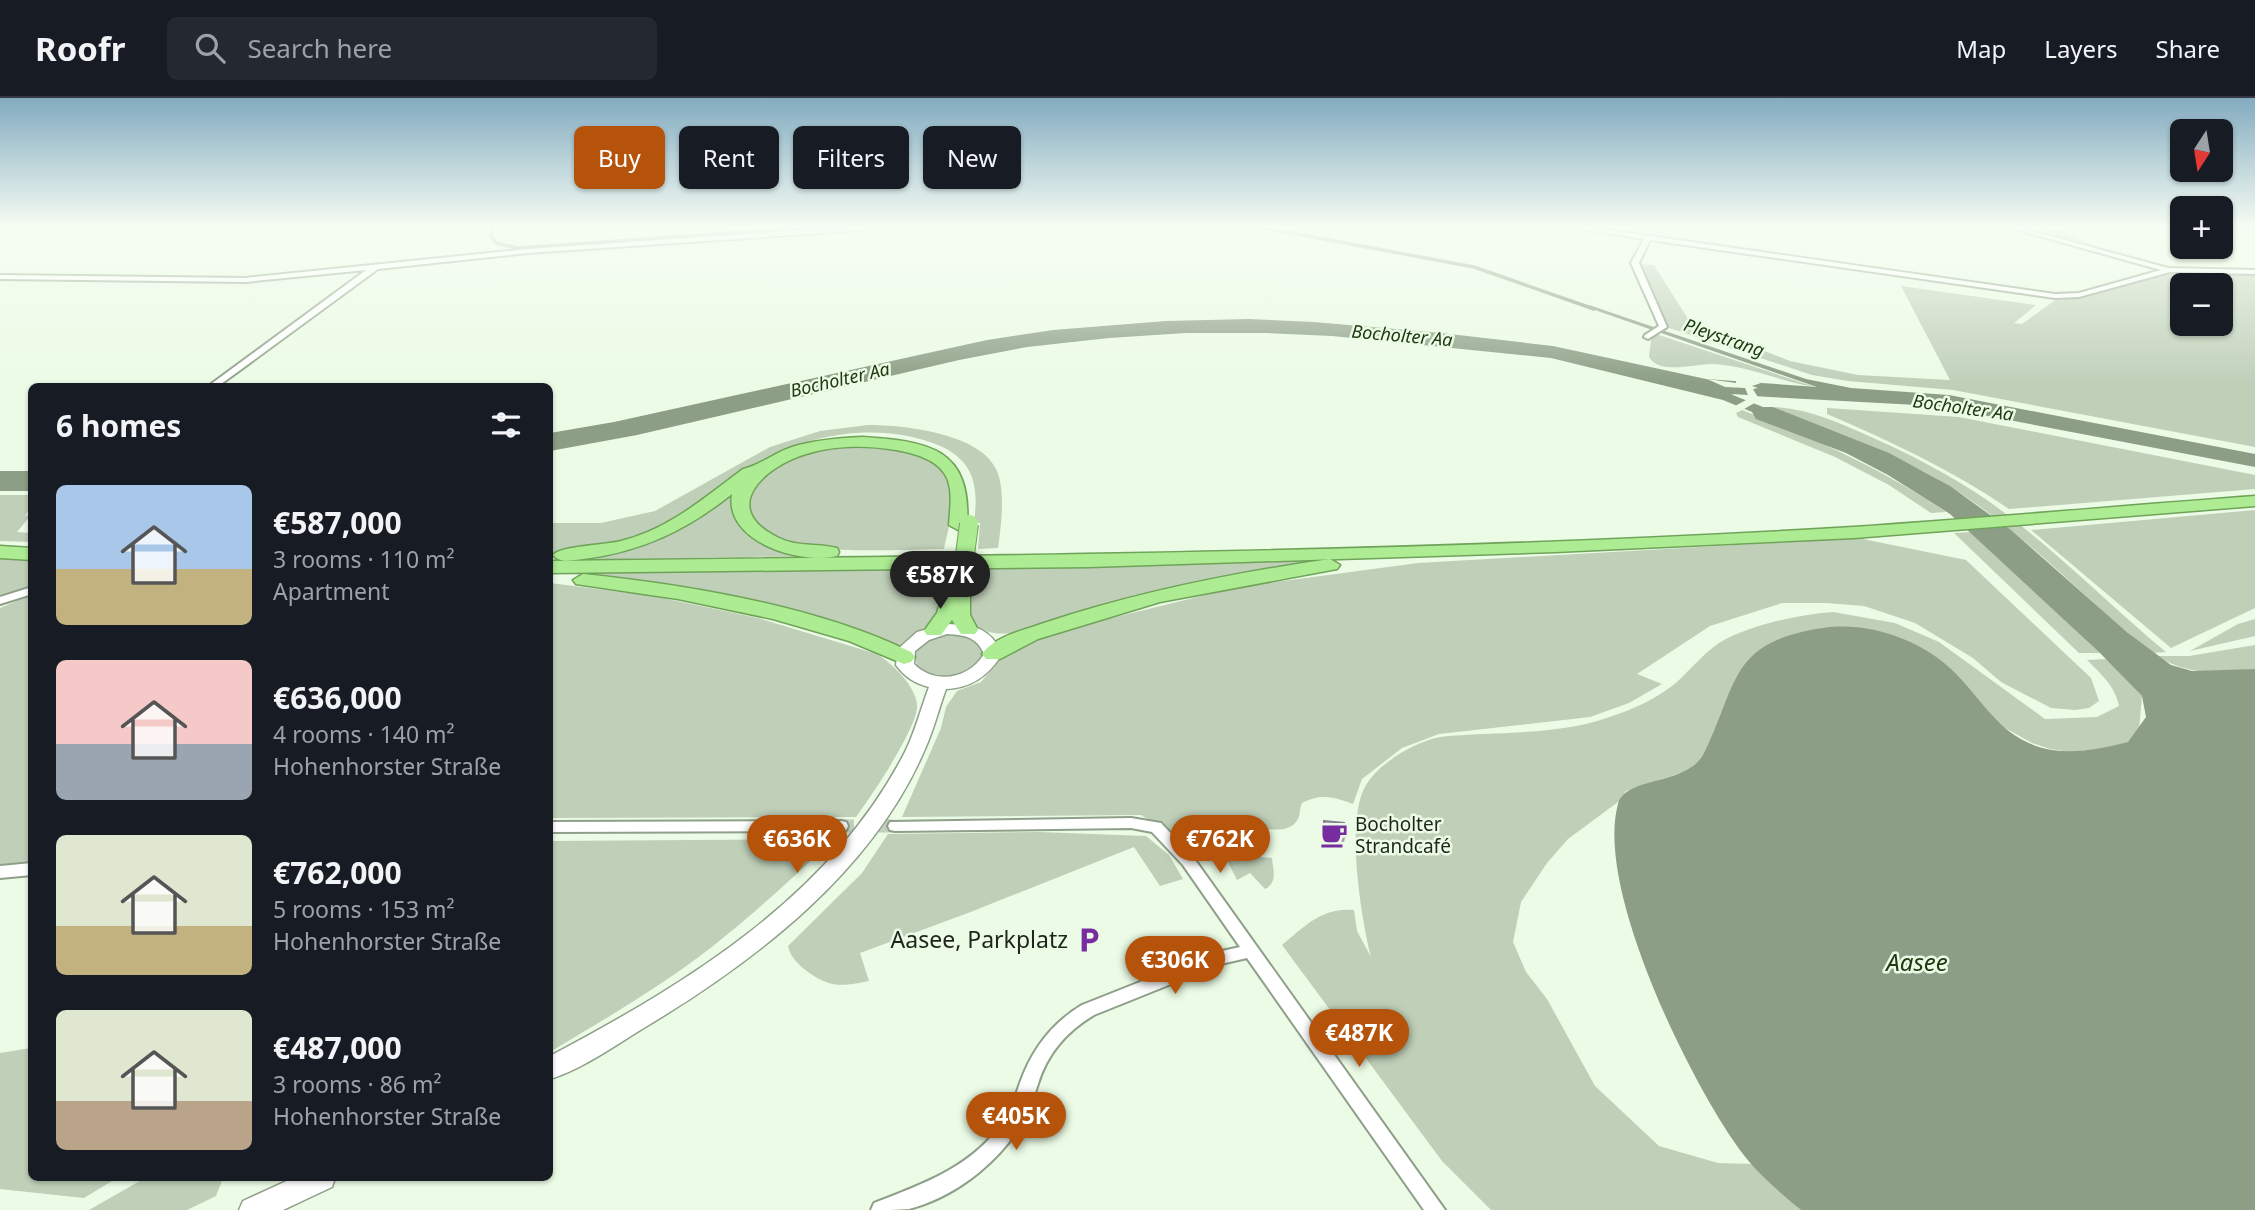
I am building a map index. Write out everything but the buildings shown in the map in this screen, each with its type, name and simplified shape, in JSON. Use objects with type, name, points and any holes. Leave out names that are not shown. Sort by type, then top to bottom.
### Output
[{"type":"highway","points":[[553,559],[620,549],[654,536],[683,522],[773,458],[795,448],[847,437],[902,440],[925,445],[947,455],[959,467],[968,484],[971,502],[964,524],[955,593],[947,613],[934,631]]},
{"type":"highway","points":[[940,556],[812,551],[782,546],[745,523],[739,508],[741,493],[752,478],[789,454],[822,444],[881,442],[925,451],[939,458],[952,471],[960,485],[964,524]]},
{"type":"highway","points":[[993,654],[1009,642],[1101,611],[1245,577],[1360,561],[2098,511],[2250,498]]},
{"type":"highway","points":[[553,559],[940,556],[1393,545],[1849,528]]},
{"type":"highway","points":[[0,545],[28,546]]},
{"type":"highway","points":[[553,567],[1089,561],[1555,546]]},
{"type":"highway","points":[[0,552],[28,554]]},
{"type":"highway","points":[[553,576],[622,584],[727,603],[824,626],[880,645],[904,657]]},
{"type":"highway","points":[[955,593],[960,615],[968,630]]},
{"type":"main road","points":[[968,630],[987,640],[993,654],[981,672],[969,678],[939,683],[917,677],[905,664],[904,657],[914,642],[934,631],[968,630]]},
{"type":"main road","points":[[553,1066],[665,1004],[740,953],[800,902],[864,833],[894,793],[930,717],[939,683]]},
{"type":"main road","points":[[253,1210],[316,1181]]},
{"type":"street","points":[[216,383],[357,280]]},
{"type":"street","points":[[1639,280],[1654,332]]},
{"type":"street","points":[[1942,280],[2055,296],[2078,295],[2136,280]]},
{"type":"street","points":[[0,601],[28,591]]},
{"type":"street","points":[[895,826],[1131,823],[1156,827],[1188,861],[1435,1210]]},
{"type":"street","points":[[553,827],[841,826]]},
{"type":"street","points":[[0,872],[28,869]]},
{"type":"street","points":[[881,1210],[949,1184],[990,1153],[1022,1107],[1029,1081],[1046,1045],[1070,1020],[1088,1010],[1219,958],[1252,950]]},
{"type":"shaded area","points":[[1646,280],[1663,280],[1690,322],[1790,361],[1858,375],[1950,380],[1901,286],[2036,305],[2014,323],[2022,324],[2058,298],[2081,297],[2138,280],[2170,280],[2170,336],[2233,336],[2233,280],[2255,280],[2255,447],[1953,390],[1848,381],[1812,375],[1666,327]]},
{"type":"shaded area","points":[[1656,334],[1815,387],[1725,365],[1661,366],[1649,357],[1651,339]]},
{"type":"shaded area","points":[[1773,407],[1811,413],[1846,426],[1915,458],[1973,491],[2034,536],[2166,652],[2152,653],[2003,524],[1949,486],[1885,453]]},
{"type":"shaded area","points":[[1827,408],[1959,417],[2255,475],[2255,489],[2009,509],[1920,457],[1827,414]]},
{"type":"shaded area","points":[[1742,410],[1847,455],[1946,512],[1931,513],[1889,485],[1835,457],[1738,417],[1736,413]]},
{"type":"shaded area","points":[[868,425],[900,427],[939,434],[974,447],[987,457],[999,477],[1002,508],[998,548],[978,549],[980,523],[974,522],[974,486],[967,466],[960,458],[938,445],[915,438],[868,432],[820,439],[775,455],[754,466],[677,521],[648,536],[600,549],[553,553],[553,523],[601,523],[655,511],[770,447],[820,431]]},
{"type":"shaded area","points":[[840,445],[871,445],[906,450],[936,463],[946,474],[953,497],[944,549],[857,550],[810,547],[790,544],[759,527],[747,512],[748,492],[775,465]]},
{"type":"shaded area","points":[[736,488],[738,517],[746,532],[773,546],[811,556],[561,560],[607,554]]},
{"type":"shaded area","points":[[0,495],[28,495],[28,512],[25,516],[28,516],[28,519],[17,532],[28,533],[28,542],[0,541]]},
{"type":"shaded area","points":[[2255,510],[2255,608],[2171,648],[2031,530]]},
{"type":"shaded area","points":[[1972,532],[2100,653],[2079,653],[1954,533]]},
{"type":"shaded area","points":[[1858,538],[1966,560],[2091,678],[2099,701],[2089,708],[2051,708],[2001,682],[1973,658],[1915,623],[1864,606],[1782,603],[1710,626],[1637,674],[1662,684],[1629,703],[1590,717],[1439,734],[1402,748],[1362,779],[1353,804],[1328,797],[1302,803],[1298,819],[1291,826],[1262,829],[1261,857],[1272,858],[1274,871],[1272,883],[1265,889],[1250,873],[1237,880],[1223,852],[1217,856],[1193,848],[1141,815],[902,817],[941,728],[946,707],[957,691],[981,682],[1008,650],[1079,626],[1238,587],[1418,563]]},
{"type":"shaded area","points":[[0,557],[28,559],[28,588],[0,598]]},
{"type":"shaded area","points":[[1350,558],[1178,587],[1110,603],[1006,634],[984,630],[976,625],[969,610],[977,567]]},
{"type":"shaded area","points":[[941,569],[936,619],[899,646],[738,601],[656,585],[573,574],[574,571]]},
{"type":"shaded area","points":[[553,583],[653,596],[758,618],[877,654],[890,664],[914,693],[917,708],[909,732],[856,817],[553,818]]},
{"type":"shaded area","points":[[28,596],[28,863],[0,866],[0,608]]},
{"type":"shaded area","points":[[1833,612],[1895,623],[1939,642],[2045,719],[2097,717],[2119,706],[2111,686],[2087,660],[2107,659],[2142,696],[2139,730],[2129,742],[2101,749],[2070,752],[2050,749],[2032,743],[1998,724],[1964,684],[1917,646],[1869,629],[1822,628],[1715,731],[1701,759],[1689,770],[1626,791],[1618,802],[1568,839],[1547,863],[1521,902],[1513,942],[1526,972],[1547,999],[1595,1086],[1659,1146],[1718,1163],[1752,1164],[1801,1210],[1491,1210],[1442,1161],[1282,945],[1323,915],[1354,910],[1357,931],[1371,957],[1359,894],[1356,844],[1360,801],[1366,785],[1380,768],[1409,748],[1440,737],[1534,731],[1602,720],[1650,700],[1672,686],[1726,639],[1751,628],[1778,621]]},
{"type":"shaded area","points":[[2255,619],[2255,636],[2190,651],[2238,624]]},
{"type":"shaded area","points":[[947,635],[967,638],[979,647],[982,652],[972,669],[954,676],[944,676],[925,672],[917,667],[915,653],[927,641]]},
{"type":"shaded area","points":[[2255,645],[2255,669],[2205,672],[2181,667],[2158,656],[2189,656]]},
{"type":"shaded area","points":[[1039,832],[1146,836],[1169,855],[1183,879],[1160,886],[1134,847],[860,953],[869,981],[859,983],[842,985],[821,980],[801,967],[790,953],[788,946],[862,873],[888,834]]},
{"type":"shaded area","points":[[821,839],[830,843],[758,909],[694,961],[553,1050],[553,841]]},
{"type":"shaded area","points":[[28,1048],[28,1181],[112,1181],[84,1198],[0,1189],[0,1053]]},
{"type":"shaded area","points":[[140,1181],[222,1181],[216,1196],[187,1210],[89,1210]]},
{"type":"water","name":"Aasee","points":[[1589,305],[1806,379],[1851,388],[1949,395],[2255,454],[2255,467],[1935,406],[1733,395],[1763,407],[1773,407],[1889,453],[1950,486],[2011,530],[2128,633],[2171,665],[2192,671],[2255,669],[2255,1210],[1801,1210],[1749,1162],[1715,1112],[1693,1073],[1650,979],[1632,930],[1620,883],[1614,840],[1618,804],[1623,795],[1632,789],[1685,771],[1696,764],[1704,753],[1732,686],[1753,655],[1769,644],[1792,635],[1823,628],[1857,627],[1892,635],[1938,658],[1963,681],[2006,729],[2034,745],[2052,750],[2081,751],[2128,742],[2146,717],[2142,696],[2100,653],[1950,514],[1888,475],[1846,453],[1756,419],[1752,412],[1723,400],[1551,358],[1332,336],[1266,333],[1186,333],[1027,347],[959,360],[637,435],[553,450],[553,432],[614,422],[987,340],[1053,330],[1166,321],[1249,319],[1441,333],[1553,346],[1706,379],[1817,387],[1589,308]]},
{"type":"water","points":[[0,471],[28,471],[28,491],[0,491]]},
{"type":"pier","points":[[1738,377],[1761,383],[1752,386],[1758,388],[1753,389],[1759,399],[1752,399],[1758,401],[1744,409],[1735,406],[1746,400],[1731,394],[1748,395],[1745,388],[1725,387],[1707,379],[1736,383],[1736,380],[1740,380]]},
{"type":"waterway","name":"Pleystrang","points":[[1511,280],[1594,309]]},
{"type":"tunnel","points":[[841,826],[895,826]]},
{"type":"place","name":"Bocholter Strandcafé","points":[[1334,835]]},
{"type":"place","name":"Aasee, Parkplatz","points":[[1089,940]]},
{"type":"water label","name":"Bocholter Aa","points":[[1402,336]]},
{"type":"water label","name":"Bocholter Aa","points":[[840,380]]},
{"type":"water label","name":"Bocholter Aa","points":[[1963,408]]}]
